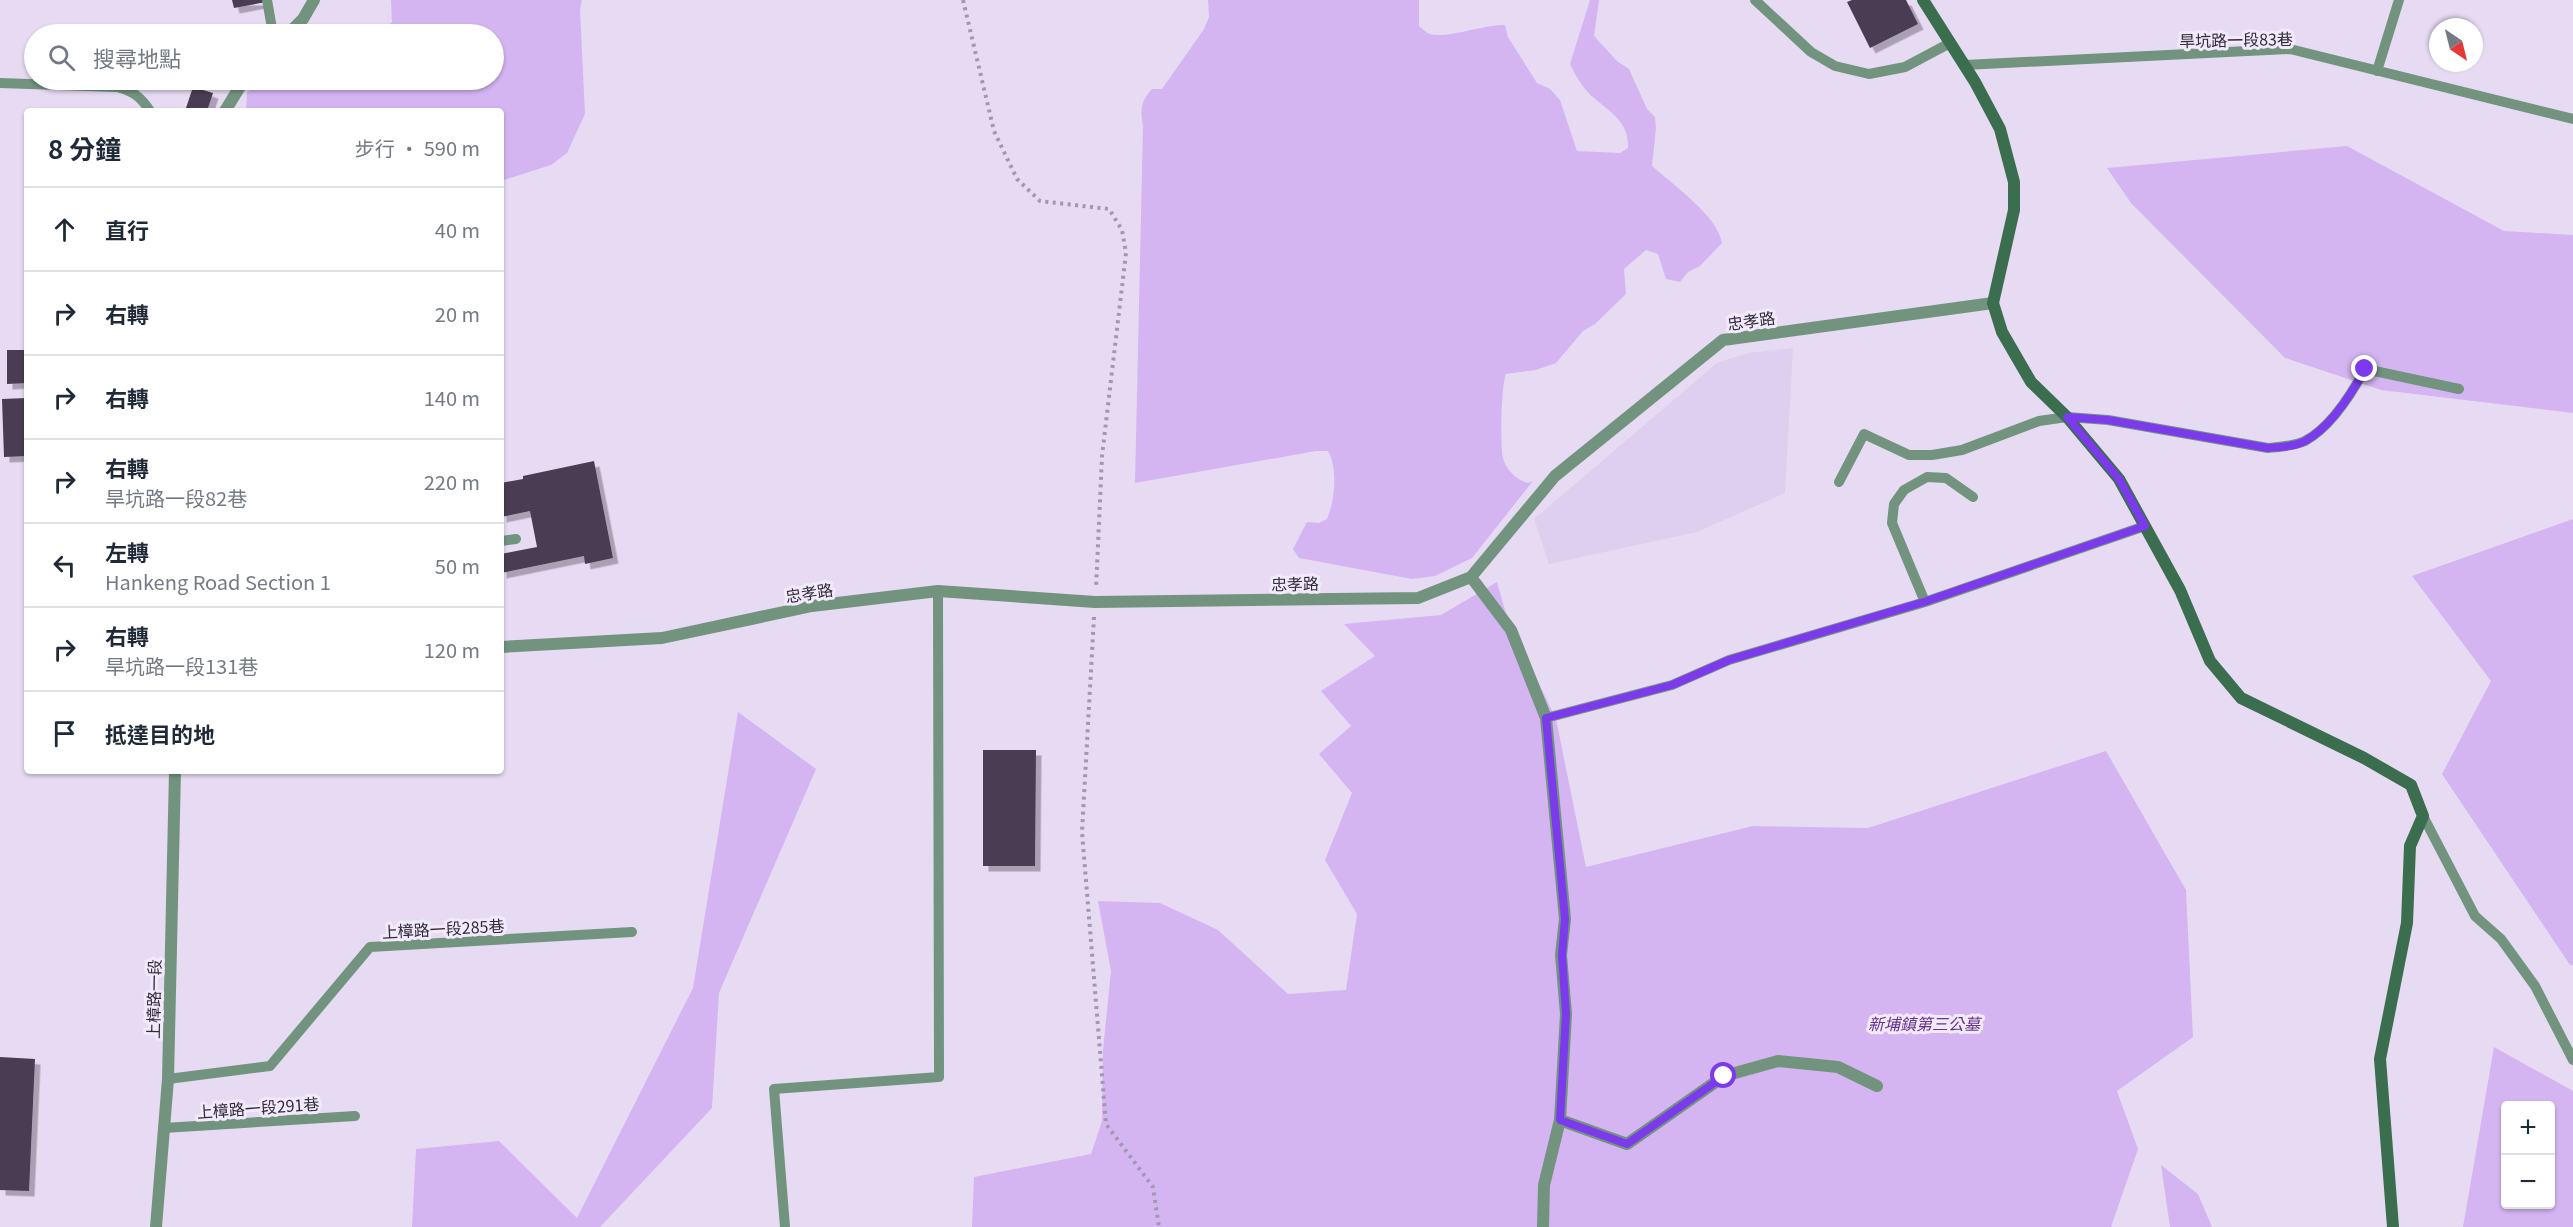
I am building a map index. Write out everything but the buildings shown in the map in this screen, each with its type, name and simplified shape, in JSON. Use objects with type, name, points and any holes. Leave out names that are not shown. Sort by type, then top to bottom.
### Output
[{"type":"street","points":[[298,24],[314,0]]},
{"type":"street","points":[[1923,0],[1965,65],[2000,129],[2014,182],[2014,210],[1993,303],[2002,332],[2031,382],[2067,417],[2119,479],[2180,590],[2210,661],[2241,698],[2364,758],[2411,785],[2423,816],[2409,846],[2407,923],[2380,1059],[2393,1227]]},
{"type":"street","points":[[227,108],[238,90]]},
{"type":"street","name":"忠孝路","points":[[504,647],[662,638],[812,606],[938,591],[1095,602],[1418,598],[1471,577],[1554,476],[1723,340],[1993,303]]},
{"type":"street","points":[[1471,577],[1511,630],[1546,718],[1565,919],[1562,955],[1566,1014],[1560,1120],[1544,1185],[1543,1227]]},
{"type":"street","name":"上樟路一段","points":[[156,1227],[168,1079],[175,774]]},
{"type":"street","points":[[1560,1120],[1627,1144],[1724,1076],[1778,1061],[1838,1067],[1877,1086]]},
{"type":"lane","points":[[267,0],[271,24]]},
{"type":"lane","points":[[1755,0],[1810,52],[1835,66],[1869,74],[1905,67],[1950,43]]},
{"type":"lane","points":[[2377,71],[2399,0]]},
{"type":"lane","name":"旱坑路一段83巷","points":[[1965,65],[2290,49],[2573,119]]},
{"type":"lane","points":[[0,83],[24,84]]},
{"type":"lane","points":[[129,90],[143,99],[148,108]]},
{"type":"lane","points":[[1839,482],[1863,434],[1909,455],[1932,456],[1962,450],[2039,421],[2067,417],[2108,420],[2268,448],[2283,447],[2305,441],[2328,423],[2355,387],[2365,369],[2459,389]]},
{"type":"lane","points":[[1924,602],[1892,523],[1894,504],[1904,490],[1927,477],[1946,478],[1973,497]]},
{"type":"lane","points":[[1546,718],[1672,685],[1729,660],[1924,602],[2145,526]]},
{"type":"lane","points":[[504,541],[516,539]]},
{"type":"lane","points":[[785,1227],[774,1089],[939,1077],[938,591]]},
{"type":"lane","points":[[2423,816],[2475,916],[2501,939],[2535,986],[2573,1060]]},
{"type":"lane","name":"上樟路一段285巷","points":[[168,1079],[270,1066],[370,947],[632,932]]},
{"type":"lane","name":"上樟路一段291巷","points":[[164,1128],[355,1116]]},
{"type":"shaded area","points":[[1793,348],[1785,493],[1697,532],[1549,564],[1534,519],[1717,363],[1748,353]]},
{"type":"green space","points":[[391,0],[582,0],[580,9],[585,114],[567,153],[551,165],[504,180],[504,108],[246,108],[247,92],[250,90],[504,90],[504,24],[390,24],[392,22]]},
{"type":"green space","points":[[1208,0],[1419,0],[1419,26],[1430,34],[1446,35],[1505,25],[1508,37],[1537,83],[1550,89],[1560,100],[1577,151],[1620,153],[1628,148],[1624,128],[1614,114],[1585,89],[1570,64],[1590,0],[1599,0],[1594,36],[1617,61],[1629,69],[1647,109],[1655,117],[1652,166],[1693,201],[1719,233],[1722,243],[1700,266],[1688,272],[1680,282],[1666,279],[1658,254],[1646,250],[1624,269],[1626,294],[1595,324],[1583,331],[1556,363],[1536,370],[1506,374],[1502,415],[1503,458],[1509,470],[1516,477],[1528,483],[1533,481],[1472,558],[1435,576],[1412,579],[1299,558],[1293,549],[1307,522],[1319,523],[1327,519],[1330,512],[1334,475],[1328,451],[1316,451],[1135,483],[1142,106],[1152,89],[1162,89],[1204,29],[1209,17]]},
{"type":"green space","points":[[2347,146],[2504,231],[2573,235],[2573,413],[2381,390],[2285,358],[2131,203],[2107,168]]},
{"type":"green space","points":[[2573,519],[2573,965],[2570,965],[2442,774],[2491,681],[2412,576]]},
{"type":"green space","name":"新埔鎮第三公墓","points":[[1497,582],[1507,617],[1556,719],[1586,867],[1753,826],[1868,828],[2106,751],[2186,890],[2193,1037],[2117,1091],[2138,1149],[2111,1227],[972,1227],[974,1177],[1091,1154],[1102,1121],[1103,1050],[1111,971],[1098,901],[1160,903],[1218,930],[1288,994],[1346,990],[1357,914],[1325,860],[1352,793],[1319,754],[1351,726],[1321,691],[1375,656],[1344,624],[1441,615]]},
{"type":"green space","points":[[738,712],[816,769],[719,993],[712,1108],[600,1227],[412,1227],[416,1149],[499,1141],[577,1218],[693,988]]},
{"type":"green space","points":[[2494,1047],[2573,1091],[2573,1227],[2463,1227]]},
{"type":"green space","points":[[2161,1165],[2198,1194],[2212,1227],[2170,1227]]},
{"type":"route","points":[[1724,1076],[1627,1144],[1560,1120],[1566,1014],[1562,955],[1565,919],[1546,718],[1672,685],[1729,660],[1924,602],[2145,526],[2119,479],[2067,417],[2108,420],[2268,448],[2283,447],[2305,441],[2328,423],[2355,387],[2365,369]]}]
